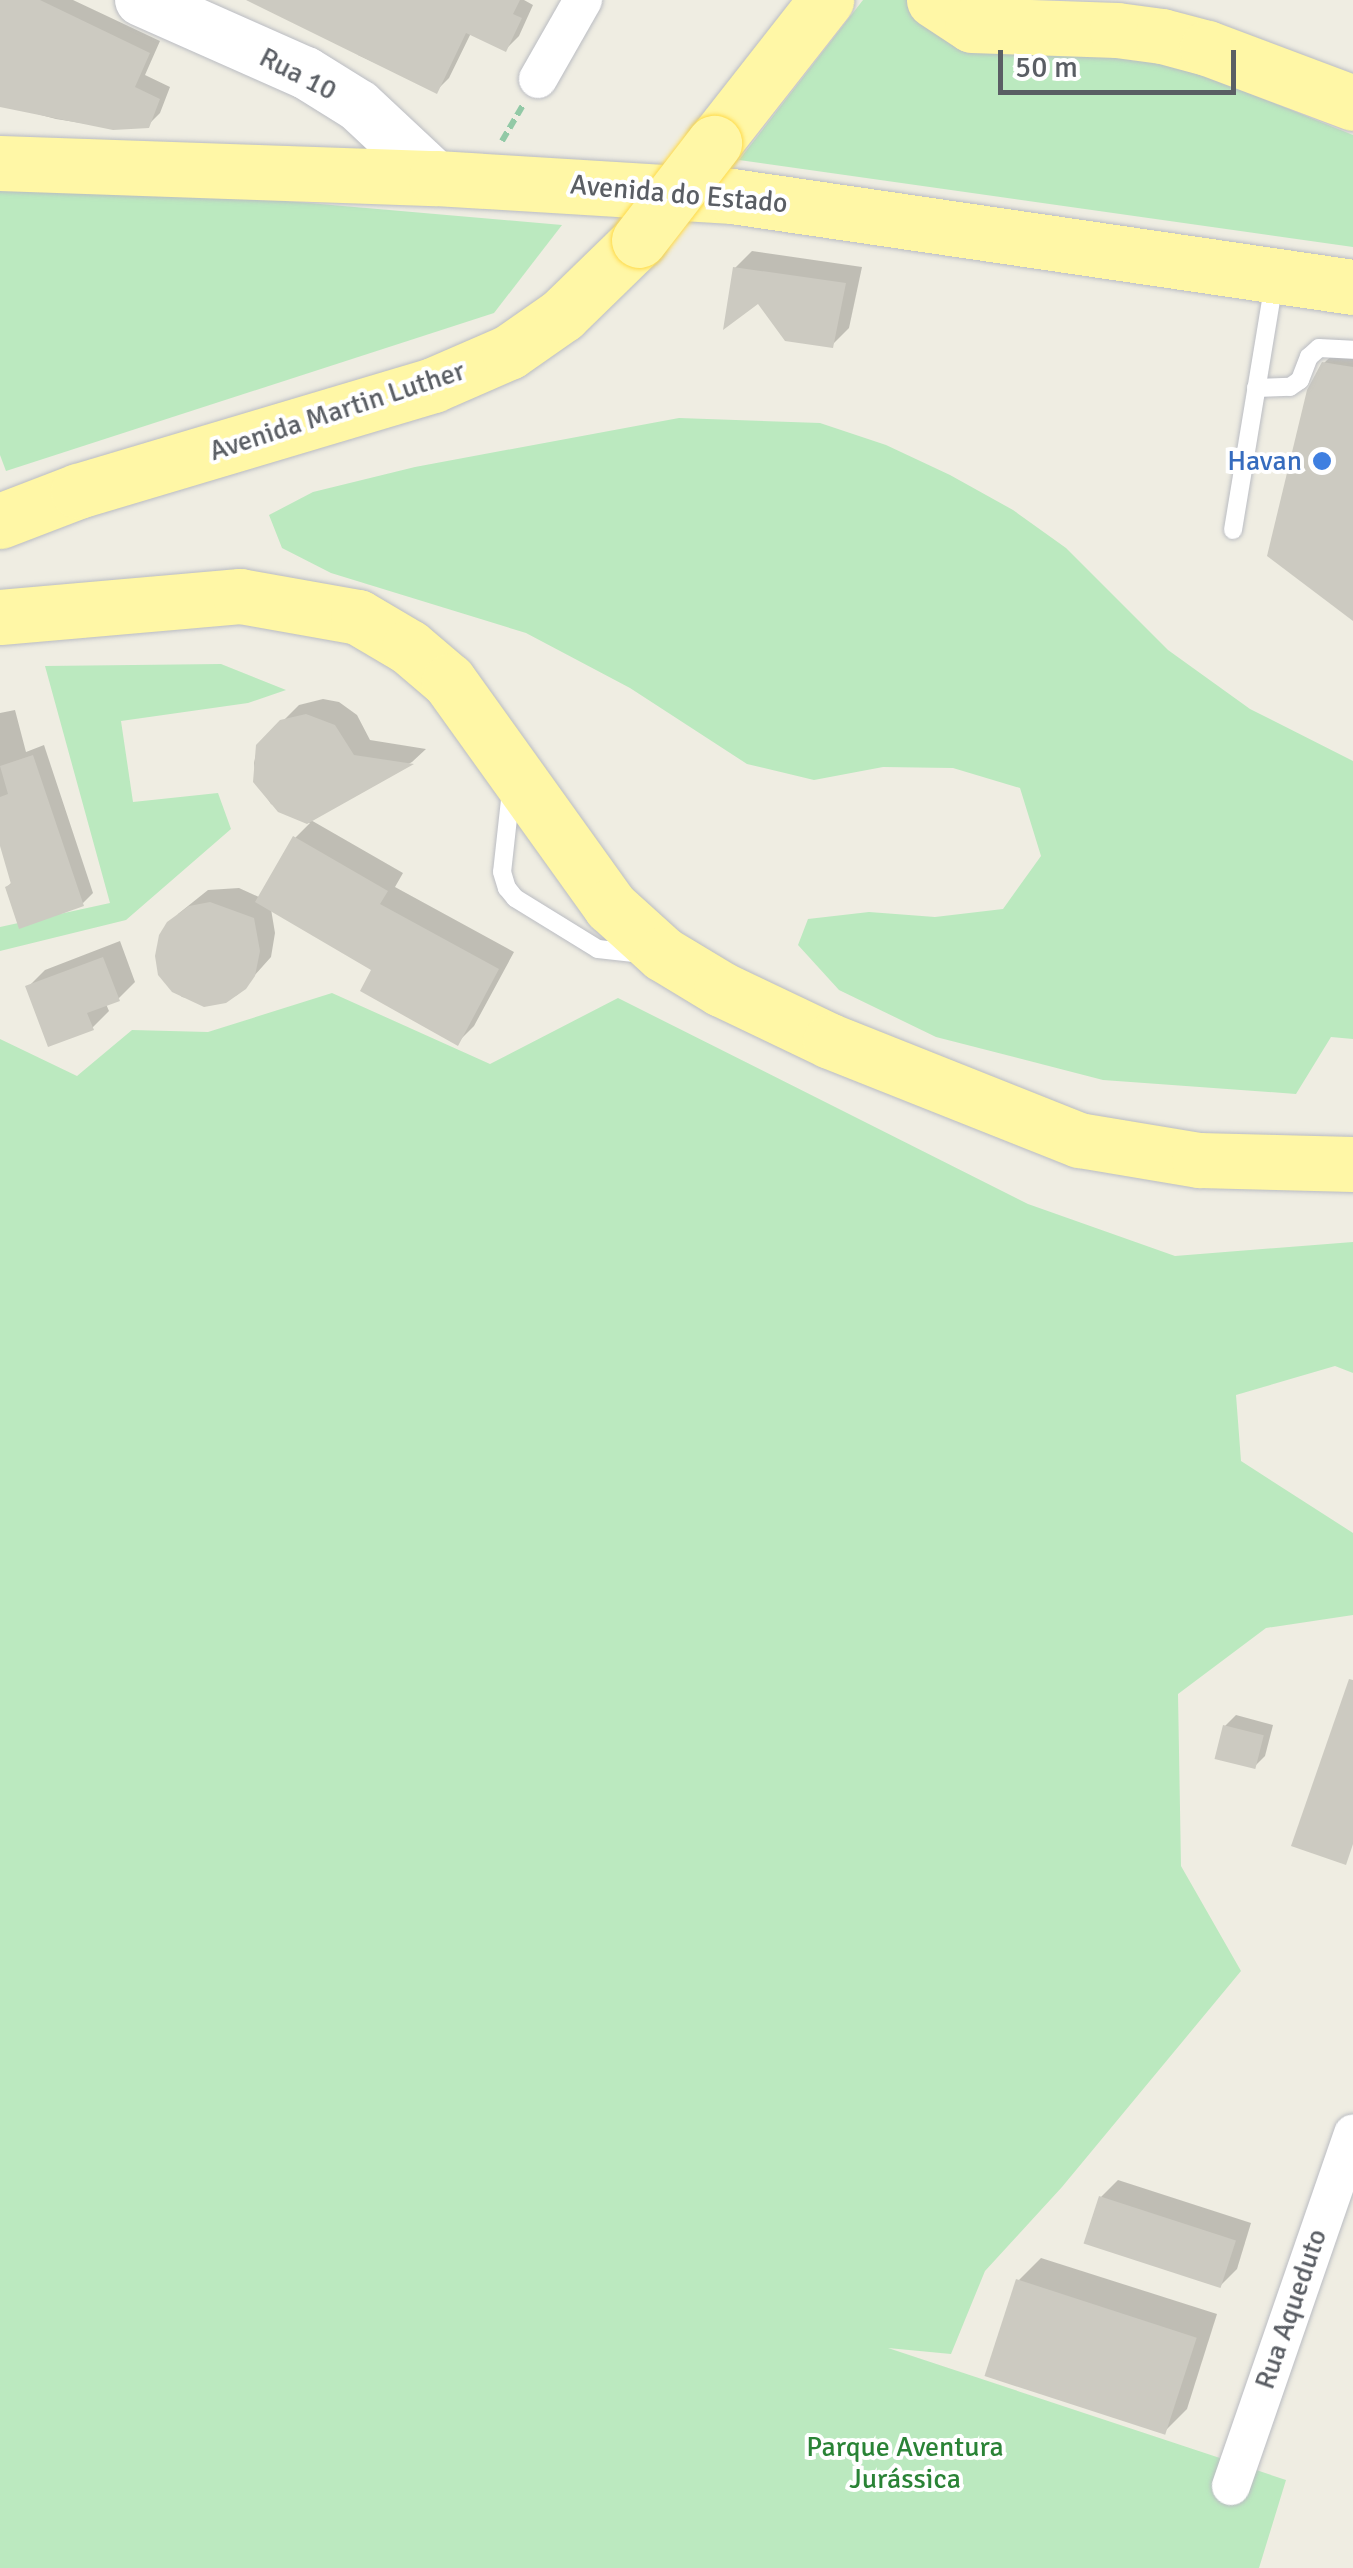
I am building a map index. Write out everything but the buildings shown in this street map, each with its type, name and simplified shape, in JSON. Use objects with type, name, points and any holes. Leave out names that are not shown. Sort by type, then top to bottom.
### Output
[{"type":"main road","name":"Avenida Martin Luther","points":[[0,522],[78,491],[433,386],[508,352],[562,315],[638,240],[826,0]]},
{"type":"main road","points":[[934,0],[972,25],[1162,36],[1207,48],[1353,103]]},
{"type":"main road","name":"Avenida do Estado","points":[[0,163],[436,178],[805,204],[1353,287]]},
{"type":"main road","points":[[0,617],[240,596],[358,617],[409,647],[449,681],[610,906],[664,954],[721,990],[830,1042],[1079,1140],[1199,1160],[1353,1164]]},
{"type":"street","name":"Rua 10","points":[[141,0],[306,73],[358,106],[436,178]]},
{"type":"street","points":[[538,79],[583,0]]},
{"type":"street","name":"Rua Aqueduto","points":[[1230,2486],[1353,2133]]},
{"type":"lane","points":[[1233,530],[1275,277]]},
{"type":"lane","points":[[1256,388],[1290,387],[1300,380],[1309,357],[1319,348],[1353,350]]},
{"type":"green space","points":[[863,0],[909,0],[1189,69],[1353,135],[1353,247],[739,160]]},
{"type":"green space","points":[[0,176],[562,225],[494,313],[6,471],[0,455]]},
{"type":"green space","points":[[679,418],[820,423],[886,445],[950,475],[1013,510],[1066,548],[1168,650],[1250,709],[1353,761],[1353,1039],[1331,1037],[1296,1094],[1103,1080],[936,1037],[839,990],[798,945],[808,919],[869,912],[935,917],[1003,909],[1041,856],[1020,788],[953,768],[883,767],[814,780],[747,764],[630,688],[526,633],[331,573],[282,548],[269,515],[313,492],[415,467]]},
{"type":"green space","points":[[221,664],[286,690],[248,703],[121,721],[133,802],[218,793],[231,829],[126,920],[0,951],[0,927],[110,903],[45,666]]},
{"type":"green space","name":"Parque Aventura Jurássica","points":[[332,993],[490,1064],[618,998],[1028,1204],[1175,1256],[1353,1242],[1353,1373],[1335,1366],[1236,1395],[1241,1461],[1353,1533],[1353,1615],[1266,1628],[1178,1694],[1181,1866],[1241,1971],[1062,2187],[985,2271],[951,2354],[888,2348],[1286,2480],[1259,2568],[0,2568],[0,1039],[77,1076],[132,1030],[208,1032]]},
{"type":"place","name":"Havan","points":[[1322,461]]}]
